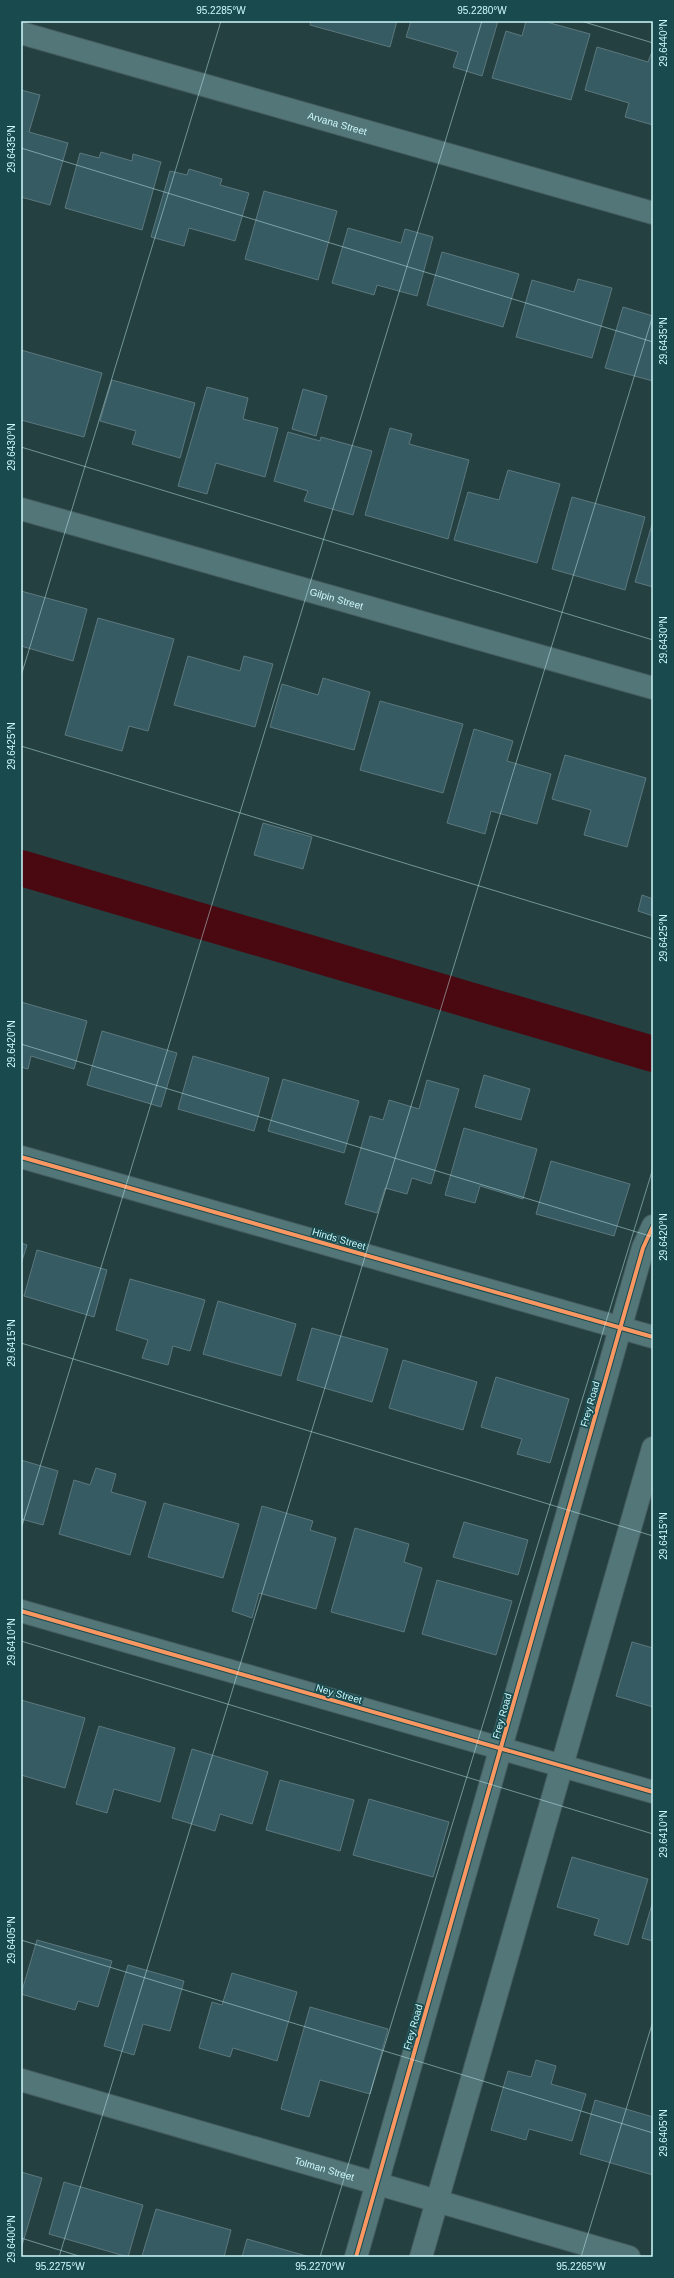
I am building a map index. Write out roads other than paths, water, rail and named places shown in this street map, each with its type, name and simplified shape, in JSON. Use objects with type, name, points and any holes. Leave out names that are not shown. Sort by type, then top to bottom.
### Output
[{"type":"street","name":"Arvana Street","points":[[21,34],[653,213]]},
{"type":"street","name":"Gilpin Street","points":[[21,509],[653,688]]},
{"type":"street","name":"Hinds Street","points":[[21,1157],[653,1337]]},
{"type":"street","name":"Frey Road","points":[[356,2257],[643,1248],[653,1226]]},
{"type":"street","points":[[421,2257],[653,1448]]},
{"type":"street","name":"Ney Street","points":[[21,1610],[653,1792]]},
{"type":"street","name":"Tolman Street","points":[[21,2080],[629,2257]]},
{"type":"waterway","points":[[21,868],[653,1054]]}]
